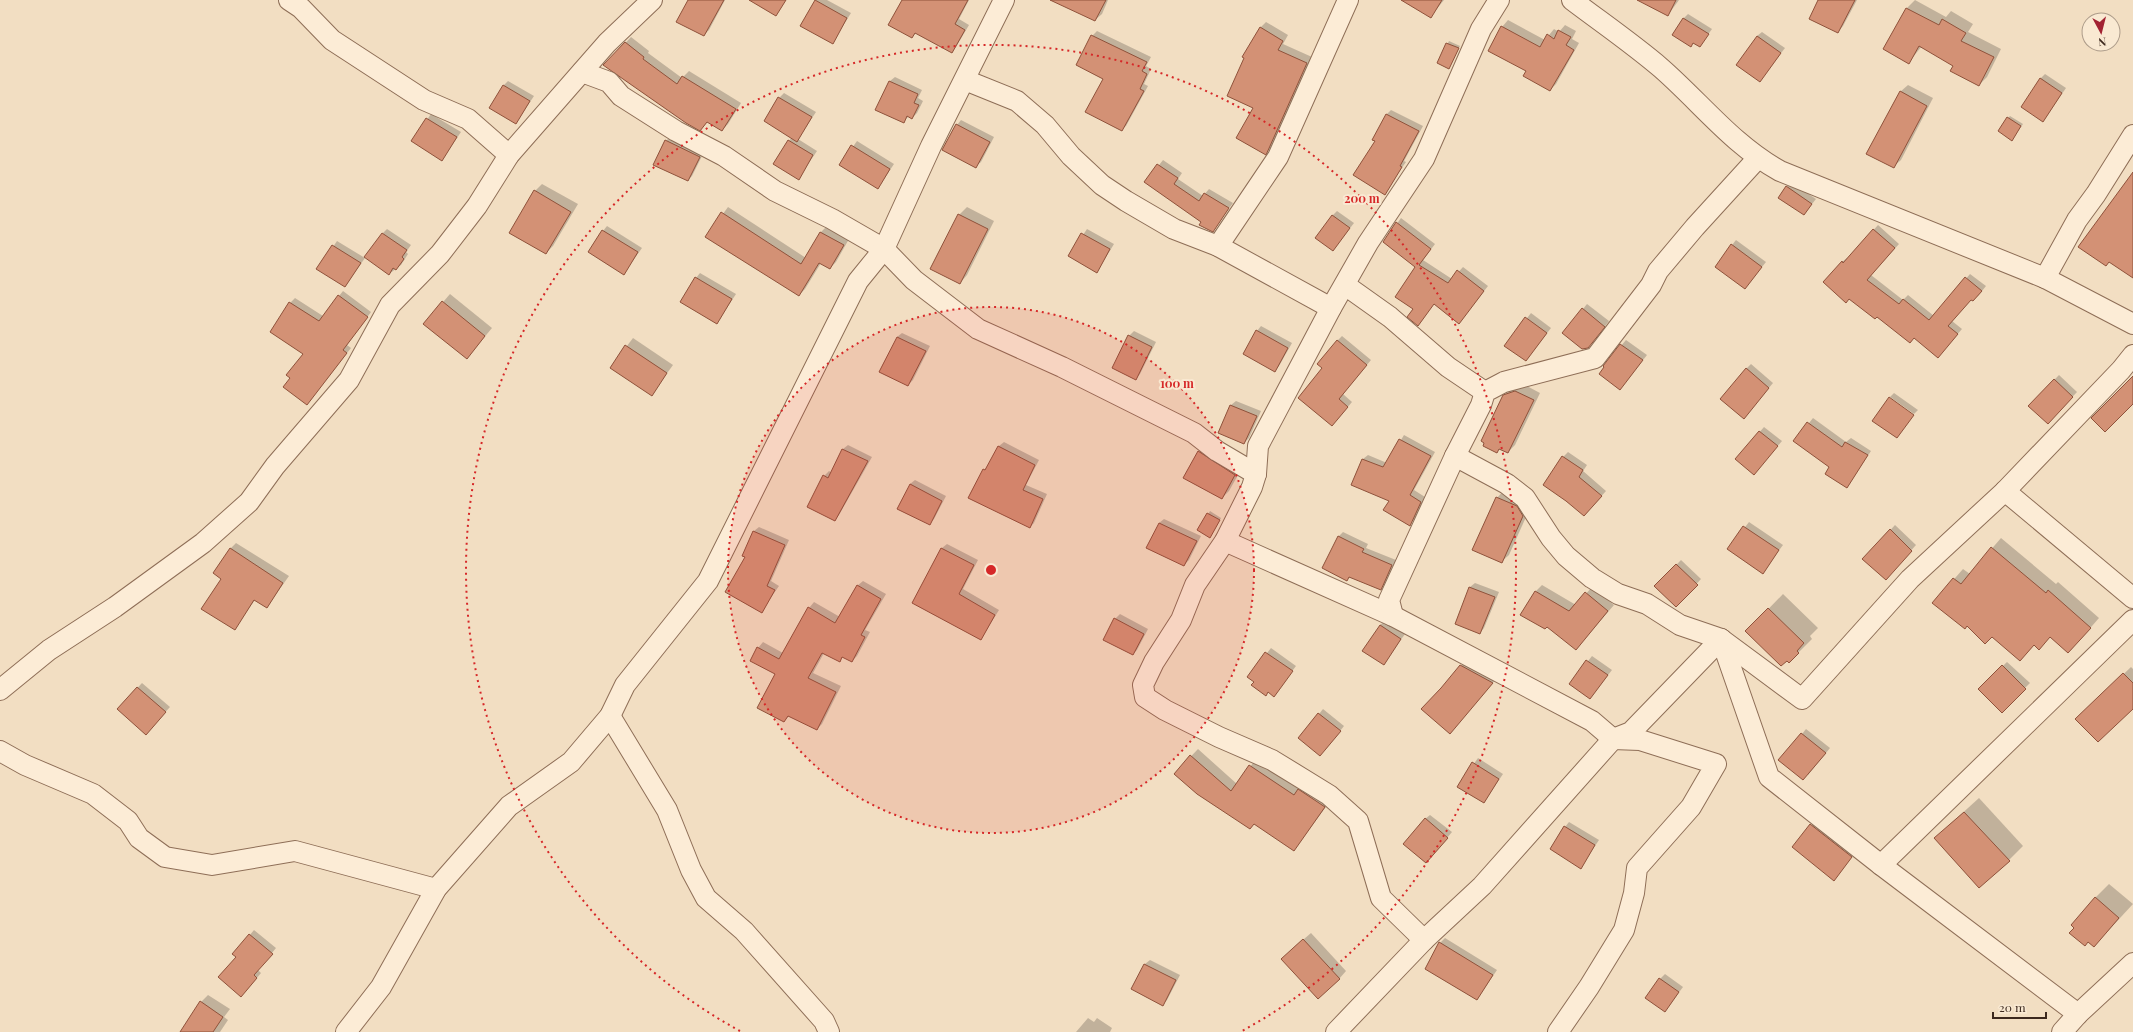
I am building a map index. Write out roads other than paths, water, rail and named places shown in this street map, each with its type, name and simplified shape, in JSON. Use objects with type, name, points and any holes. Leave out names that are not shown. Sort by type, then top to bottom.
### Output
[{"type":"street","points":[[289,0],[301,8],[332,40],[424,100],[468,120],[509,155]]},
{"type":"street","points":[[0,690],[49,650],[115,607],[203,543],[249,502],[275,466],[348,380],[390,305],[440,254],[477,206],[509,155],[607,43],[652,0]]},
{"type":"street","points":[[346,1032],[381,987],[436,889],[508,806],[571,762],[610,716],[625,685],[708,580],[858,281],[884,249],[931,146],[1004,0]]},
{"type":"street","points":[[1218,246],[1278,158],[1348,0]]},
{"type":"street","points":[[1424,940],[1381,898],[1358,821],[1329,796],[1272,760],[1219,737],[1165,710],[1145,697],[1143,684],[1154,662],[1181,620],[1195,585],[1225,541],[1252,487],[1256,474],[1258,446],[1331,308],[1368,243],[1424,159],[1481,29],[1499,0]]},
{"type":"street","points":[[1572,0],[1661,68],[1757,159],[1780,171],[2045,278],[2133,324]]},
{"type":"street","points":[[582,72],[609,82],[621,96],[676,131],[724,156],[775,192],[832,219],[884,249],[914,280],[978,329],[1062,368],[1194,433],[1217,451],[1256,474]]},
{"type":"street","points":[[965,80],[1017,102],[1045,125],[1071,156],[1102,185],[1174,229],[1218,246],[1331,308]]},
{"type":"street","points":[[2045,278],[2077,220],[2096,194],[2133,135]]},
{"type":"street","points":[[1393,616],[1389,600],[1455,456],[1481,406],[1485,392],[1504,382],[1595,358],[1651,285],[1658,270],[1757,159]]},
{"type":"street","points":[[1345,285],[1390,318],[1448,367],[1485,392]]},
{"type":"street","points":[[1455,456],[1507,484],[1525,498],[1551,538],[1566,556],[1592,578],[1618,594],[1647,604],[1680,625],[1721,639],[1802,699],[1910,579],[2005,491],[2121,370],[2133,354]]},
{"type":"street","points":[[2005,491],[2133,598]]},
{"type":"street","points":[[1225,541],[1393,616],[1592,721],[1613,739],[1640,740],[1716,764],[1691,806],[1637,868],[1634,893],[1624,930],[1589,987],[1558,1032]]},
{"type":"street","points":[[1881,865],[2133,620]]},
{"type":"street","points":[[1336,1032],[1424,940],[1482,886],[1613,739],[1632,732],[1721,639]]},
{"type":"street","points":[[1721,639],[1769,777],[1881,865],[2078,1014]]},
{"type":"street","points":[[610,716],[667,810],[691,870],[706,898],[744,931],[824,1021],[829,1032]]},
{"type":"street","points":[[0,751],[25,765],[93,794],[128,821],[139,838],[165,857],[212,865],[295,851],[436,889]]},
{"type":"street","points":[[2062,1032],[2078,1014],[2133,963]]}]
